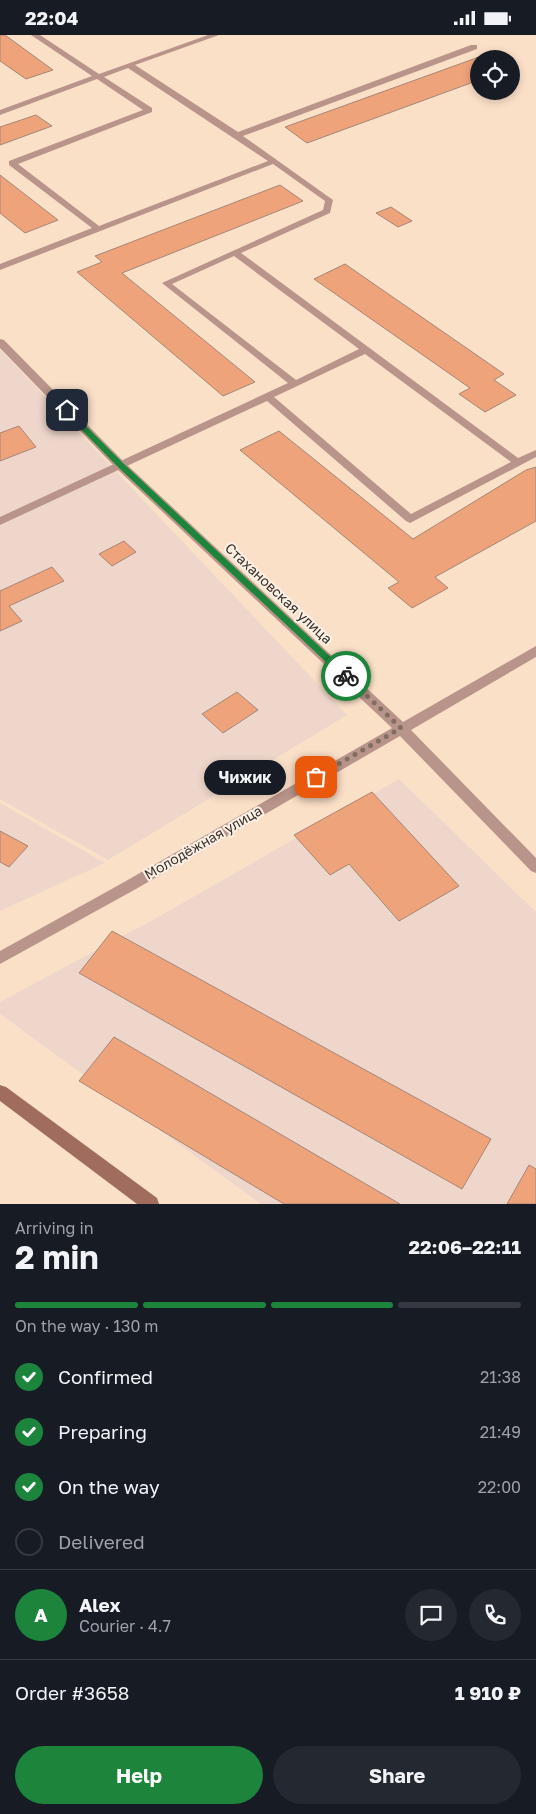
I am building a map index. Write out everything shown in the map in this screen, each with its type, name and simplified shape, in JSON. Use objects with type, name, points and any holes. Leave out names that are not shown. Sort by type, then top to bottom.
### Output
[{"type":"main road","points":[[0,1093],[151,1204]]},
{"type":"street","name":"Стахановская улица","points":[[0,342],[120,465],[401,728],[536,867]]},
{"type":"street","name":"Молодёжная улица","points":[[0,958],[536,651]]},
{"type":"lane","points":[[36,35],[149,110],[12,163],[98,229]]},
{"type":"lane","points":[[0,113],[215,35]]},
{"type":"lane","points":[[237,135],[474,47]]},
{"type":"lane","points":[[128,65],[237,135],[330,200],[328,211],[166,283],[296,385]]},
{"type":"lane","points":[[0,267],[274,161]]},
{"type":"lane","points":[[234,252],[517,462]]},
{"type":"lane","points":[[0,521],[296,385],[365,349]]},
{"type":"lane","points":[[268,397],[410,519],[536,453]]},
{"type":"shaded area","points":[[0,349],[347,715],[108,860],[0,799]]},
{"type":"shaded area","points":[[399,779],[536,912],[536,1204],[261,1204],[0,1014],[0,1002],[160,916]]},
{"type":"shaded area","points":[[0,803],[105,863],[0,911]]},
{"type":"building","points":[[0,35],[5,35],[53,70],[26,79],[0,61]]},
{"type":"building","points":[[470,60],[470,83],[307,143],[285,127]]},
{"type":"building","points":[[36,115],[52,126],[0,145],[0,127]]},
{"type":"building","points":[[0,175],[58,220],[25,233],[0,213]]},
{"type":"building","points":[[280,185],[303,201],[122,273],[255,382],[223,396],[77,272],[102,262],[95,256]]},
{"type":"building","points":[[391,207],[412,221],[398,227],[376,213]]},
{"type":"building","points":[[345,264],[504,374],[494,380],[516,395],[485,412],[459,394],[470,388],[314,279]]},
{"type":"building","points":[[19,426],[36,447],[0,461],[0,433]]},
{"type":"building","points":[[279,431],[413,539],[526,470],[536,467],[536,521],[435,577],[448,588],[412,608],[388,588],[399,582],[240,450]]},
{"type":"building","points":[[124,541],[136,552],[112,566],[99,554]]},
{"type":"building","points":[[52,567],[64,581],[9,606],[22,621],[0,631],[0,591]]},
{"type":"building","points":[[237,692],[258,710],[223,733],[202,714]]},
{"type":"building","points":[[372,792],[459,886],[399,921],[349,864],[330,875],[294,835]]},
{"type":"building","points":[[0,831],[28,846],[9,867],[0,862]]},
{"type":"building","points":[[112,931],[491,1139],[462,1189],[79,973]]},
{"type":"building","points":[[114,1037],[400,1204],[284,1204],[79,1081]]},
{"type":"building","points":[[529,1165],[536,1169],[536,1204],[507,1204]]},
{"type":"way so far","points":[[316,777],[401,728],[346,676]]},
{"type":"place","name":"Чижик","points":[[316,777]]},
{"type":"route","points":[[67,410],[120,465],[346,676]]}]
